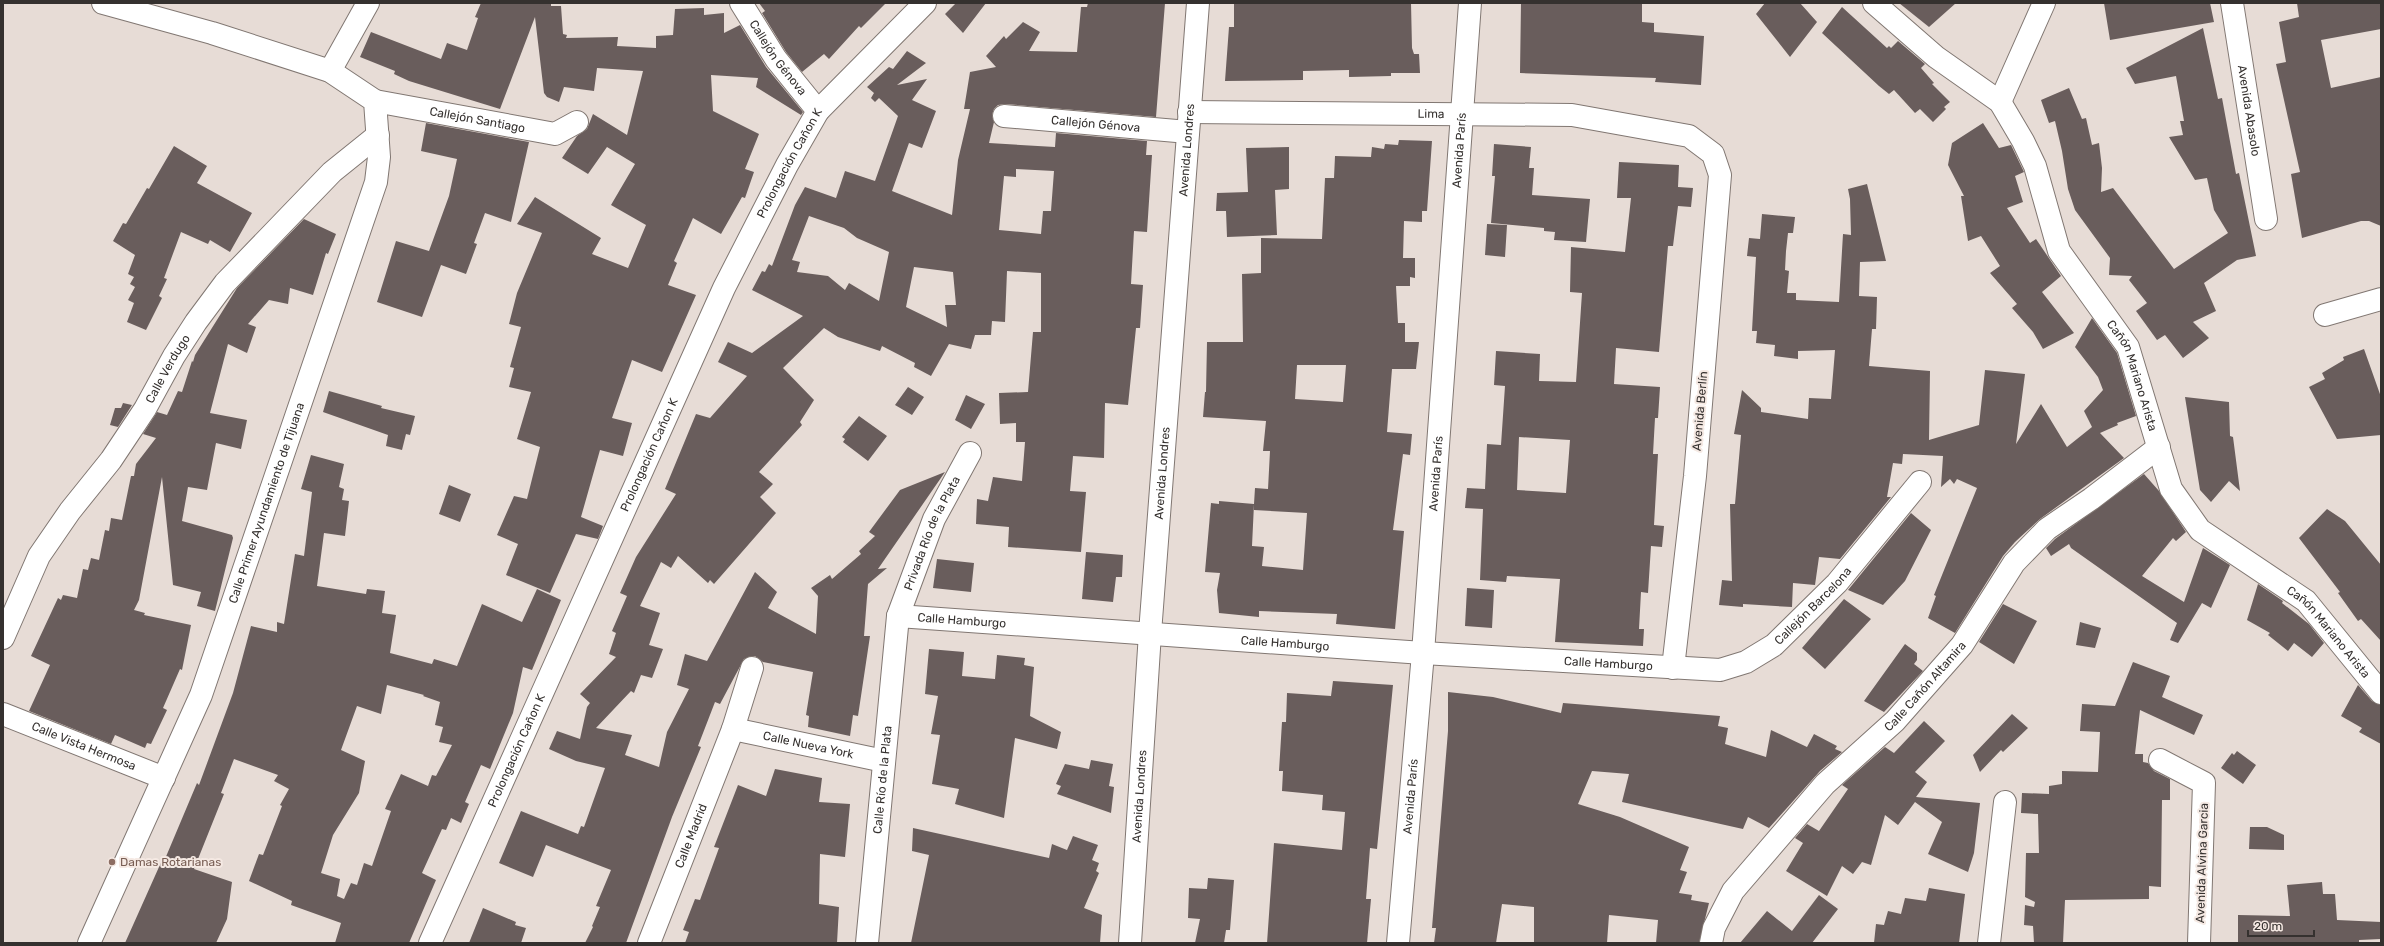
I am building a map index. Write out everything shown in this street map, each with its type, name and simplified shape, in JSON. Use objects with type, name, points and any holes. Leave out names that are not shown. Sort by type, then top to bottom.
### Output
[{"type":"street","points":[[103,3],[212,33],[330,71],[375,101]]},
{"type":"street","points":[[330,71],[368,3]]},
{"type":"street","name":"Callejón Génova","points":[[741,3],[776,59],[818,112]]},
{"type":"street","name":"Prolongación Cañon K","points":[[430,943],[477,842],[583,598],[650,455],[724,288],[818,112],[925,3]]},
{"type":"street","name":"Avenida Londres","points":[[1130,943],[1150,633],[1198,3]]},
{"type":"street","name":"Avenida París","points":[[1398,943],[1423,653],[1460,113],[1470,3]]},
{"type":"street","points":[[1874,3],[1936,56],[2000,102],[2044,3]]},
{"type":"street","name":"Avenida Abasolo","points":[[2232,3],[2266,219]]},
{"type":"street","name":"Callejón Santiago","points":[[375,101],[555,134],[577,122]]},
{"type":"street","name":"Calle Primer Ayundamiento de Tijuana","points":[[89,943],[201,695],[231,611],[308,375],[376,182],[379,157],[375,101]]},
{"type":"street","name":"Cañón Mariano Arista","points":[[2000,102],[2023,141],[2035,166],[2059,252],[2128,348],[2159,446],[2171,490],[2200,530],[2306,601],[2381,693]]},
{"type":"street","name":"Lima","points":[[1188,122],[1460,113],[1572,115],[1689,136],[1713,154]]},
{"type":"street","name":"Callejón Génova","points":[[1004,116],[1188,122]]},
{"type":"street","name":"Calle Verdugo","points":[[3,638],[39,556],[70,511],[111,460],[145,409],[174,356],[196,322],[225,283],[332,172],[378,135]]},
{"type":"street","name":"Avenida Berlín","points":[[1673,668],[1695,476],[1720,175],[1713,154]]},
{"type":"street","points":[[2325,315],[2381,299]]},
{"type":"street","name":"Calle Cañón Altamira","points":[[1711,943],[1714,928],[1733,891],[1825,784],[1895,721],[1962,645],[2014,563],[2047,529],[2091,499],[2159,446]]},
{"type":"street","name":"Privada Río de la Plata","points":[[898,616],[934,520],[970,453]]},
{"type":"street","name":"Callejón Barcelona","points":[[1673,668],[1720,670],[1746,662],[1774,645],[1838,583],[1920,482]]},
{"type":"street","name":"Calle Hamburgo","points":[[898,616],[1423,653],[1673,668]]},
{"type":"street","name":"Calle Río de la Plata","points":[[867,943],[898,616]]},
{"type":"street","name":"Calle Madrid","points":[[649,943],[733,728],[752,668]]},
{"type":"street","name":"Calle Vista Hermosa","points":[[3,714],[164,778]]},
{"type":"street","name":"Calle Nueva York","points":[[733,728],[884,761]]},
{"type":"street","name":"Avenida Alvina Garcia","points":[[2160,760],[2204,782],[2199,943]]},
{"type":"street","points":[[1989,943],[2005,802]]},
{"type":"building","points":[[481,3],[551,3],[551,6],[561,6],[563,34],[567,35],[566,38],[618,37],[617,46],[656,48],[656,36],[673,35],[675,9],[704,8],[704,15],[724,13],[724,33],[740,25],[766,67],[803,112],[801,115],[756,87],[758,78],[711,75],[713,111],[759,134],[745,169],[754,172],[745,198],[742,197],[721,234],[693,218],[674,261],[677,263],[668,285],[696,295],[662,372],[632,360],[612,418],[632,423],[623,456],[600,450],[581,517],[603,526],[598,539],[576,534],[550,593],[506,575],[518,544],[497,535],[514,496],[527,499],[540,447],[517,439],[531,392],[509,387],[514,368],[510,367],[521,327],[509,324],[517,293],[542,233],[517,224],[535,197],[601,238],[592,254],[628,268],[646,225],[611,205],[635,164],[607,147],[588,174],[562,158],[577,136],[587,129],[593,114],[627,135],[643,71],[597,68],[594,91],[564,87],[559,102],[547,97],[544,93],[535,17],[500,109],[409,81],[394,74],[395,71],[360,57],[371,32],[441,59],[447,43],[467,50],[478,18],[475,17]]},
{"type":"building","points":[[759,3],[886,3],[861,28],[859,26],[829,59],[824,54],[802,72],[786,52],[762,13],[765,11]]},
{"type":"building","points":[[956,3],[986,3],[963,33],[945,14]]},
{"type":"building","points":[[1088,3],[1165,3],[1156,117],[1005,104],[998,105],[994,109],[992,115],[994,122],[989,143],[1055,147],[1056,133],[1147,141],[1146,155],[1152,155],[1147,232],[1134,231],[1131,284],[1143,285],[1140,328],[1136,328],[1128,405],[1105,403],[1104,458],[1073,456],[1070,491],[1086,492],[1081,552],[1008,547],[1009,527],[976,524],[977,499],[988,501],[993,477],[1022,481],[1025,442],[1016,442],[1016,423],[1000,424],[999,393],[1028,392],[1033,332],[1041,332],[1041,273],[1007,271],[1005,322],[992,321],[991,335],[975,335],[971,349],[949,344],[931,376],[914,367],[915,363],[882,346],[880,351],[838,337],[824,328],[783,368],[814,400],[800,422],[802,425],[759,472],[773,484],[760,497],[776,513],[714,584],[710,580],[708,583],[678,556],[671,568],[661,562],[640,606],[660,613],[649,645],[663,649],[652,678],[641,675],[634,693],[631,691],[596,728],[632,735],[625,755],[659,767],[667,732],[689,689],[677,685],[685,654],[707,661],[755,572],[777,592],[768,608],[816,634],[818,596],[811,588],[830,575],[832,579],[861,554],[859,551],[875,536],[869,532],[900,490],[945,472],[878,569],[887,568],[868,584],[864,636],[870,636],[858,716],[853,715],[850,736],[808,727],[809,716],[806,715],[813,672],[763,662],[755,656],[744,659],[720,704],[715,702],[698,746],[701,747],[672,817],[626,943],[585,943],[593,927],[592,926],[600,907],[596,906],[611,870],[546,845],[533,877],[499,863],[521,811],[578,834],[581,826],[584,827],[605,768],[576,761],[549,749],[557,731],[580,739],[587,707],[590,703],[580,694],[616,657],[609,654],[616,633],[612,631],[627,596],[620,593],[636,557],[676,494],[665,489],[696,414],[710,418],[747,376],[718,362],[728,342],[752,353],[803,316],[752,290],[762,271],[765,272],[769,264],[772,266],[795,205],[805,187],[836,198],[845,171],[875,181],[898,116],[879,98],[875,102],[871,98],[874,93],[867,87],[889,67],[893,69],[907,51],[926,63],[897,85],[927,79],[912,100],[936,111],[922,148],[909,143],[892,191],[952,215],[958,160],[970,109],[964,109],[970,72],[996,67],[986,56],[1004,36],[1006,39],[1023,22],[1040,32],[1029,51],[1077,52],[1081,7],[1087,7]],"holes":[[[1016,169],[1054,171],[1051,211],[1043,211],[1041,234],[999,230],[1004,176],[1016,177]],[[809,216],[844,228],[857,238],[889,252],[879,301],[849,283],[845,290],[828,276],[797,272],[800,262],[792,260]],[[914,267],[953,272],[956,305],[945,305],[947,327],[906,307]]]},
{"type":"building","points":[[1234,3],[1411,3],[1412,48],[1414,54],[1419,54],[1420,73],[1391,73],[1391,76],[1349,77],[1349,70],[1303,71],[1303,80],[1225,81],[1229,27],[1234,27]]},
{"type":"building","points":[[1521,3],[1642,3],[1642,22],[1654,23],[1654,32],[1704,36],[1701,85],[1655,82],[1656,78],[1520,73]]},
{"type":"building","points":[[1765,3],[1800,3],[1817,22],[1790,57],[1756,14]]},
{"type":"building","points":[[1899,3],[1956,3],[1929,27]]},
{"type":"building","points":[[2104,3],[2210,3],[2214,22],[2110,40]]},
{"type":"building","points":[[2297,3],[2381,3],[2381,29],[2321,40],[2331,88],[2381,77],[2381,226],[2369,221],[2361,221],[2302,238],[2291,174],[2300,172],[2276,64],[2286,62],[2279,22],[2299,17]]},
{"type":"building","points":[[1842,7],[1887,48],[1889,46],[1891,48],[1898,41],[1925,64],[1921,68],[1934,83],[1932,84],[1950,102],[1944,107],[1946,109],[1933,122],[1920,109],[1915,113],[1894,90],[1889,94],[1879,86],[1822,33]]},
{"type":"building","points":[[2203,28],[2218,99],[2222,98],[2236,174],[2239,173],[2256,256],[2237,260],[2204,283],[2216,311],[2193,322],[2209,338],[2183,358],[2165,335],[2157,340],[2136,311],[2147,303],[2129,280],[2132,276],[2109,275],[2110,258],[2075,210],[2068,189],[2062,151],[2055,121],[2049,123],[2041,100],[2069,88],[2082,119],[2086,118],[2092,145],[2099,143],[2102,168],[2101,192],[2113,188],[2174,269],[2228,233],[2214,210],[2207,178],[2195,180],[2169,137],[2183,135],[2180,121],[2184,121],[2176,76],[2135,84],[2126,68]]},
{"type":"building","points":[[426,123],[529,142],[511,222],[485,213],[474,243],[477,244],[466,274],[441,265],[422,317],[377,302],[396,241],[429,251],[449,196],[457,159],[421,151]]},
{"type":"building","points":[[1983,123],[1999,148],[2011,145],[2024,172],[2015,176],[2023,202],[2007,208],[2030,243],[2036,239],[2061,276],[2042,292],[2074,333],[2043,349],[2033,332],[2012,308],[2017,304],[1990,273],[2000,266],[1981,236],[1968,241],[1961,196],[1964,196],[1948,165],[1952,143]]},
{"type":"building","points":[[1399,140],[1432,141],[1427,211],[1422,211],[1422,222],[1404,221],[1403,258],[1415,258],[1415,278],[1410,277],[1410,286],[1396,286],[1398,323],[1405,323],[1405,342],[1419,342],[1416,369],[1392,369],[1387,432],[1412,434],[1410,455],[1403,454],[1393,530],[1404,531],[1395,629],[1336,624],[1337,614],[1259,611],[1259,617],[1219,613],[1217,590],[1220,573],[1205,572],[1211,503],[1219,504],[1219,501],[1254,504],[1255,488],[1268,489],[1270,451],[1263,451],[1266,421],[1203,417],[1206,392],[1207,342],[1243,342],[1242,274],[1261,273],[1261,238],[1322,239],[1325,178],[1334,178],[1335,156],[1371,157],[1372,147],[1384,149],[1385,144],[1398,145]],"holes":[[[1297,365],[1346,365],[1343,402],[1295,399]],[[1254,504],[1254,510],[1307,513],[1303,570],[1262,566],[1264,547],[1252,546]]]},
{"type":"building","points":[[1494,144],[1531,147],[1529,168],[1534,168],[1532,195],[1590,199],[1586,242],[1554,240],[1555,232],[1544,231],[1544,228],[1491,223],[1495,176],[1492,176]]},
{"type":"building","points":[[174,146],[207,166],[197,183],[252,213],[230,252],[210,240],[208,244],[181,232],[164,278],[167,279],[159,296],[162,298],[146,330],[127,322],[134,303],[128,300],[135,287],[130,284],[134,277],[128,274],[135,255],[113,241],[123,223],[126,224],[147,188],[149,189]]},
{"type":"building","points":[[1289,147],[1289,189],[1275,190],[1277,235],[1227,237],[1226,211],[1216,211],[1217,193],[1248,192],[1246,148]]},
{"type":"building","points":[[1619,162],[1679,165],[1678,187],[1693,188],[1691,207],[1678,206],[1673,246],[1668,246],[1659,352],[1616,348],[1614,384],[1660,387],[1658,418],[1655,418],[1653,454],[1658,454],[1654,525],[1664,526],[1662,547],[1651,546],[1648,593],[1641,592],[1639,629],[1644,629],[1643,646],[1555,642],[1560,579],[1507,576],[1506,582],[1480,580],[1483,509],[1465,508],[1467,488],[1485,489],[1487,444],[1501,445],[1505,386],[1494,385],[1496,351],[1540,354],[1539,381],[1576,382],[1582,293],[1570,292],[1571,247],[1625,252],[1631,198],[1617,198]],"holes":[[[1519,437],[1570,440],[1566,493],[1517,490]]]},
{"type":"building","points":[[1867,184],[1886,261],[1860,262],[1859,296],[1877,297],[1876,329],[1872,329],[1869,366],[1930,371],[1929,440],[1979,425],[1985,370],[2025,374],[2016,444],[2041,404],[2067,447],[2092,427],[2084,411],[2103,390],[2098,377],[2075,347],[2092,318],[2117,353],[2136,416],[2117,423],[2118,425],[2100,433],[2124,458],[2040,519],[2015,542],[2003,556],[1955,633],[1928,618],[1936,596],[1934,595],[1977,488],[1957,479],[1954,484],[1950,479],[1941,487],[1943,456],[1903,454],[1902,464],[1893,463],[1887,497],[1891,497],[1840,559],[1819,557],[1815,585],[1793,583],[1792,607],[1743,604],[1743,607],[1719,605],[1722,580],[1732,581],[1730,504],[1735,504],[1741,435],[1734,434],[1742,390],[1761,408],[1761,412],[1808,419],[1809,398],[1831,399],[1835,350],[1798,351],[1798,359],[1774,356],[1775,345],[1756,343],[1757,331],[1752,331],[1756,257],[1747,256],[1749,238],[1760,239],[1762,214],[1795,217],[1793,233],[1788,233],[1786,251],[1785,270],[1789,271],[1787,293],[1796,293],[1796,300],[1839,302],[1843,234],[1851,235],[1850,199],[1848,189]]},
{"type":"building","points":[[304,219],[336,234],[328,254],[326,253],[313,295],[290,288],[288,304],[269,300],[248,324],[256,327],[247,353],[228,344],[210,413],[247,420],[241,449],[216,443],[207,490],[188,487],[182,521],[232,535],[233,538],[215,611],[197,606],[201,592],[173,585],[162,477],[139,600],[134,610],[145,613],[144,615],[191,625],[182,670],[180,669],[163,708],[167,710],[151,744],[147,743],[145,748],[115,735],[111,744],[29,711],[50,665],[31,656],[58,598],[61,600],[63,595],[77,598],[83,569],[88,570],[91,558],[99,560],[105,530],[109,531],[111,518],[122,520],[131,476],[134,476],[136,464],[156,438],[143,434],[157,412],[167,415],[178,391],[182,392],[195,355],[237,288]]},
{"type":"building","points":[[1487,224],[1507,225],[1505,257],[1485,255]]},
{"type":"building","points":[[2364,349],[2381,397],[2381,435],[2337,439],[2309,387],[2325,379],[2322,373],[2344,360],[2343,357]]},
{"type":"building","points":[[908,387],[924,397],[912,415],[895,405]]},
{"type":"building","points":[[329,391],[382,406],[381,408],[415,416],[410,435],[406,434],[402,450],[386,446],[388,435],[323,412]]},
{"type":"building","points":[[966,395],[985,404],[971,429],[955,420]]},
{"type":"building","points":[[2185,397],[2229,402],[2230,436],[2233,437],[2240,491],[2229,481],[2211,502],[2200,490]]},
{"type":"building","points":[[123,403],[132,405],[118,427],[110,425],[115,408],[121,408]]},
{"type":"building","points":[[859,416],[887,436],[868,461],[843,442],[845,439],[842,437]]},
{"type":"building","points":[[311,455],[344,464],[339,487],[344,489],[342,500],[349,501],[345,536],[324,533],[317,586],[366,594],[367,589],[385,591],[382,613],[396,615],[390,653],[432,664],[434,659],[457,666],[482,604],[522,622],[537,589],[561,600],[532,670],[523,667],[513,713],[490,769],[481,765],[465,802],[469,804],[461,823],[451,818],[446,830],[442,829],[422,873],[436,880],[409,943],[335,943],[341,923],[291,905],[292,901],[249,881],[259,854],[263,855],[282,806],[280,805],[289,789],[274,781],[278,775],[234,759],[221,793],[224,794],[194,869],[232,882],[227,919],[216,943],[125,943],[163,858],[165,859],[197,783],[199,785],[233,693],[251,626],[277,632],[277,622],[284,624],[295,554],[304,556],[312,492],[301,489]],"holes":[[[387,685],[424,695],[423,696],[440,702],[435,725],[443,727],[439,742],[452,745],[436,776],[432,775],[428,786],[401,774],[385,809],[391,811],[372,866],[364,863],[357,885],[351,883],[344,899],[337,896],[340,879],[321,873],[333,835],[359,793],[365,761],[341,750],[357,706],[381,714]]]},
{"type":"building","points":[[2144,474],[2159,491],[2186,532],[2176,541],[2173,538],[2142,576],[2184,602],[2203,548],[2230,565],[2211,608],[2202,603],[2178,643],[2170,640],[2177,623],[2071,548],[2069,544],[2051,556],[2046,548],[2055,539]]},
{"type":"building","points":[[449,485],[471,494],[460,522],[439,514]]},
{"type":"building","points":[[2327,509],[2345,521],[2381,565],[2381,641],[2361,619],[2358,621],[2338,593],[2340,592],[2299,538]]},
{"type":"building","points":[[1911,513],[1931,530],[1905,581],[1883,605],[1848,590]]},
{"type":"building","points":[[1086,552],[1123,555],[1122,577],[1116,577],[1113,602],[1082,599]]},
{"type":"building","points":[[937,559],[974,563],[971,592],[933,588]]},
{"type":"building","points":[[2258,584],[2283,601],[2282,603],[2309,624],[2324,643],[2312,657],[2294,643],[2288,651],[2268,635],[2270,633],[2247,620]]},
{"type":"building","points":[[1467,588],[1494,590],[1492,628],[1465,626]]},
{"type":"building","points":[[1844,599],[1871,619],[1825,669],[1802,648]]},
{"type":"building","points":[[2003,604],[2037,621],[2014,664],[1979,642]]},
{"type":"building","points":[[2080,622],[2101,628],[2095,648],[2076,645]]},
{"type":"building","points":[[1905,644],[1917,653],[1917,660],[1914,664],[1923,671],[1884,712],[1864,701]]},
{"type":"building","points":[[929,649],[964,652],[962,676],[995,679],[997,655],[1025,658],[1024,665],[1034,667],[1030,716],[1061,732],[1057,749],[1015,738],[1004,818],[955,804],[959,789],[932,784],[940,735],[931,734],[938,696],[925,694]]},
{"type":"building","points":[[2133,662],[2170,676],[2162,697],[2203,715],[2194,735],[2140,710],[2135,754],[2143,754],[2143,762],[2148,763],[2154,771],[2170,779],[2170,800],[2162,800],[2161,887],[2149,886],[2149,899],[2065,900],[2063,943],[2034,943],[2033,926],[2024,925],[2025,905],[2034,907],[2035,902],[2025,897],[2026,853],[2039,853],[2038,814],[2021,813],[2022,793],[2049,794],[2049,786],[2062,784],[2062,771],[2098,772],[2100,732],[2080,731],[2082,704],[2115,706]]},
{"type":"building","points":[[1333,681],[1393,685],[1377,849],[1370,848],[1366,899],[1371,899],[1367,943],[1267,943],[1274,843],[1342,850],[1345,812],[1322,810],[1323,795],[1282,791],[1283,771],[1279,771],[1282,722],[1286,722],[1287,693],[1331,696]]},
{"type":"building","points":[[2358,685],[2372,701],[2381,705],[2381,744],[2359,732],[2362,728],[2341,716]]},
{"type":"building","points":[[1448,692],[1493,697],[1561,713],[1563,703],[1720,716],[1718,726],[1728,728],[1725,744],[1766,757],[1771,730],[1807,747],[1814,734],[1837,746],[1835,749],[1842,752],[1820,771],[1769,828],[1748,817],[1743,829],[1622,802],[1629,774],[1592,771],[1578,804],[1620,817],[1689,847],[1680,870],[1687,872],[1679,893],[1692,895],[1691,900],[1709,903],[1699,943],[1656,943],[1658,920],[1609,915],[1607,943],[1534,943],[1534,907],[1502,904],[1496,943],[1434,943],[1436,928],[1432,928],[1448,731]]},
{"type":"building","points":[[2012,714],[2028,728],[2003,752],[2001,750],[1980,772],[1973,755]]},
{"type":"building","points":[[1924,721],[1945,741],[1915,772],[1927,782],[1916,797],[1980,803],[1974,853],[1968,872],[1928,854],[1942,822],[1915,802],[1898,825],[1885,815],[1871,865],[1862,862],[1853,874],[1842,866],[1827,896],[1786,871],[1803,843],[1795,838],[1807,824],[1819,831],[1848,789],[1842,785],[1885,747],[1894,753]]},
{"type":"building","points":[[2237,751],[2256,765],[2243,784],[2221,768],[2232,753],[2234,755]]},
{"type":"building","points":[[1091,760],[1113,764],[1109,786],[1114,787],[1111,813],[1057,794],[1061,786],[1056,784],[1065,764],[1089,769]]},
{"type":"building","points":[[775,769],[822,778],[819,802],[850,804],[845,857],[820,854],[819,904],[839,907],[837,943],[685,943],[689,932],[683,930],[695,899],[700,900],[719,848],[714,847],[738,785],[766,796]]},
{"type":"building","points":[[2250,827],[2267,827],[2284,835],[2284,850],[2249,849]]},
{"type":"building","points":[[913,828],[1049,858],[1052,844],[1067,850],[1073,836],[1098,845],[1092,860],[1099,863],[1096,871],[1099,873],[1084,908],[1102,915],[1100,943],[911,943],[929,855],[912,851]]},
{"type":"building","points":[[1208,878],[1234,880],[1230,930],[1226,930],[1224,943],[1195,943],[1200,919],[1188,918],[1189,888],[1207,889]]},
{"type":"building","points":[[2322,882],[2323,894],[2335,894],[2337,920],[2381,922],[2381,939],[2359,940],[2359,943],[2238,943],[2238,915],[2290,916],[2287,885]]},
{"type":"building","points":[[1929,888],[1965,894],[1959,943],[1874,943],[1876,924],[1884,925],[1888,911],[1901,914],[1905,898],[1926,901]]},
{"type":"building","points":[[1819,895],[1838,909],[1812,943],[1740,943],[1767,911],[1792,931]]},
{"type":"building","points":[[483,908],[516,922],[515,925],[526,928],[521,943],[469,943]]},
{"type":"place","name":"Damas Rotarianas","points":[[112,862]]}]
